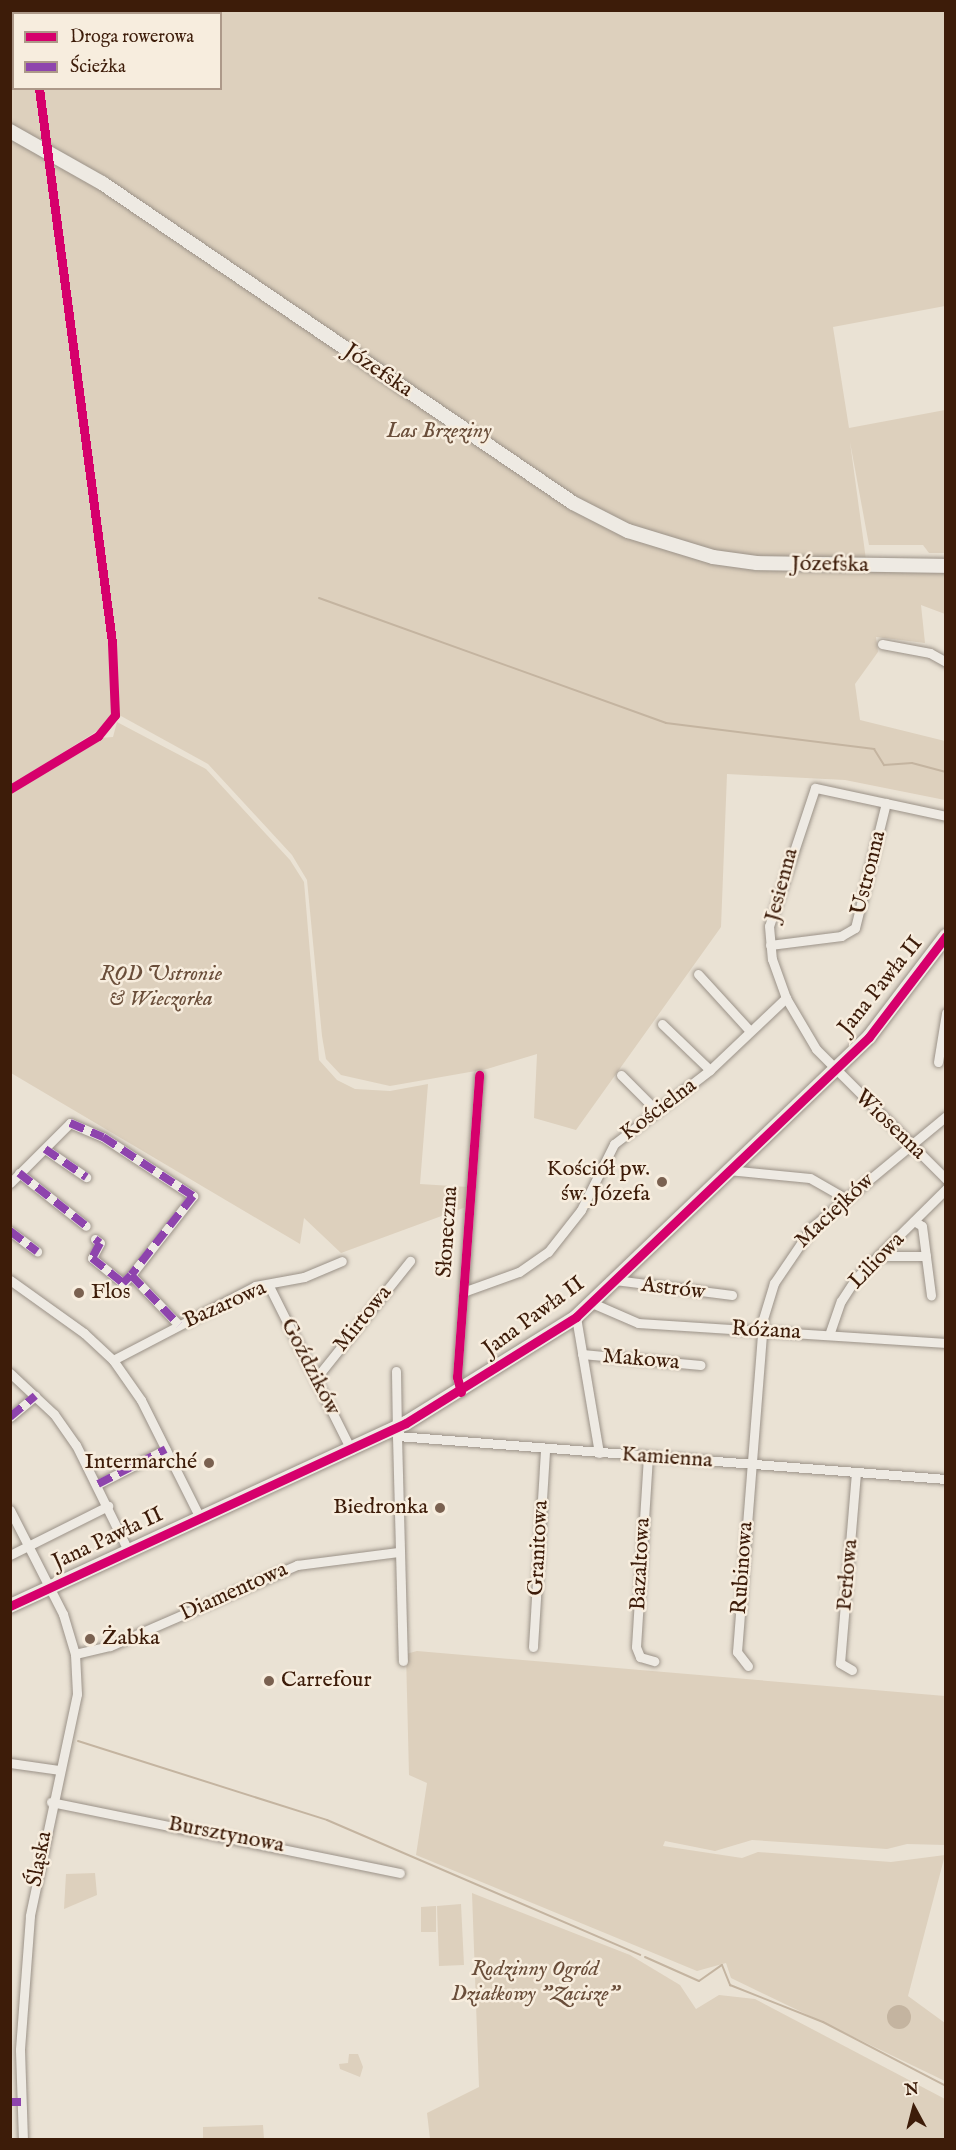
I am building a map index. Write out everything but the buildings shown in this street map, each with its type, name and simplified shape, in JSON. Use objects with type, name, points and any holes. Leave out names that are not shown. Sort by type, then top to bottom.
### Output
[{"type":"street","name":"Józefska","points":[[10,131],[102,183],[573,503],[628,531],[713,557],[757,563],[945,566]]},
{"type":"street","points":[[882,644],[930,653],[945,662]]},
{"type":"street","name":"Jesienna","points":[[834,1070],[786,998],[770,945],[773,903],[810,793],[822,787],[886,803]]},
{"type":"street","points":[[886,803],[945,816]]},
{"type":"street","name":"Ustronna","points":[[770,945],[841,936],[855,928],[886,803]]},
{"type":"street","name":"Jana Pawła II","points":[[10,1606],[128,1550],[396,1432],[576,1317],[869,1037],[945,936]]},
{"type":"street","points":[[698,974],[750,1031]]},
{"type":"street","name":"Kościelna","points":[[463,1292],[519,1272],[548,1252],[581,1210],[614,1144],[710,1070],[786,998]]},
{"type":"street","points":[[938,1062],[945,1013]]},
{"type":"street","points":[[662,1024],[710,1070]]},
{"type":"street","name":"Wiosenna","points":[[834,1070],[945,1179]]},
{"type":"street","name":"Słoneczna","points":[[461,1392],[457,1377],[479,1075]]},
{"type":"street","points":[[621,1075],[657,1111]]},
{"type":"street","name":"Maciejków","points":[[752,1464],[762,1331],[774,1283],[791,1252],[845,1198],[908,1144],[945,1116]]},
{"type":"street","points":[[10,1183],[70,1123],[102,1137],[193,1196],[123,1283],[92,1258],[100,1243],[95,1239]]},
{"type":"street","points":[[45,1149],[86,1177]]},
{"type":"street","points":[[728,1170],[810,1178],[845,1198]]},
{"type":"street","points":[[19,1173],[86,1226]]},
{"type":"street","name":"Liliowa","points":[[830,1335],[841,1301],[945,1189]]},
{"type":"street","points":[[914,1221],[922,1226],[931,1295]]},
{"type":"street","points":[[10,1231],[37,1251]]},
{"type":"street","points":[[881,1256],[926,1256]]},
{"type":"street","name":"Bazarowa","points":[[113,1360],[179,1325],[268,1284],[342,1261]]},
{"type":"street","name":"Mirtowa","points":[[317,1377],[410,1261]]},
{"type":"street","points":[[131,1275],[179,1325]]},
{"type":"street","points":[[10,1280],[84,1333],[113,1360],[166,1449],[200,1518]]},
{"type":"street","name":"Astrów","points":[[615,1280],[732,1295]]},
{"type":"street","name":"Goździków","points":[[268,1284],[317,1377],[351,1450]]},
{"type":"street","name":"Różana","points":[[592,1303],[638,1323],[945,1343]]},
{"type":"street","points":[[576,1317],[600,1453]]},
{"type":"street","name":"Makowa","points":[[582,1354],[700,1365]]},
{"type":"street","points":[[396,1371],[398,1552],[403,1661]]},
{"type":"street","points":[[10,1373],[35,1396],[76,1445],[98,1484],[128,1550]]},
{"type":"street","points":[[10,1417],[35,1396]]},
{"type":"street","name":"Kamienna","points":[[396,1432],[600,1453],[945,1479]]},
{"type":"street","name":"Granitowa","points":[[533,1647],[545,1448]]},
{"type":"street","points":[[98,1484],[166,1449]]},
{"type":"street","name":"Bazaltowa","points":[[648,1456],[636,1647],[640,1657],[654,1661]]},
{"type":"street","name":"Rubinowa","points":[[748,1666],[737,1652],[752,1464]]},
{"type":"street","name":"Perłowa","points":[[852,1670],[840,1663],[856,1473]]},
{"type":"street","points":[[10,1555],[108,1506]]},
{"type":"street","name":"Śląska","points":[[10,1510],[50,1587],[75,1654],[75,1712],[51,1802],[30,1916],[16,2102],[23,2139]]},
{"type":"street","name":"Diamentowa","points":[[75,1654],[110,1646],[297,1564],[398,1552]]},
{"type":"street","points":[[10,1763],[59,1770]]},
{"type":"street","name":"Bursztynowa","points":[[51,1802],[400,1873]]},
{"type":"green space","name":"Las Brzeziny","points":[[11,11],[943,11],[946,15],[945,306],[833,327],[849,428],[945,410],[945,553],[929,553],[923,545],[869,545],[850,442],[867,567],[946,569],[945,614],[921,605],[925,643],[876,637],[878,652],[855,684],[860,720],[945,741],[945,800],[845,780],[727,774],[721,927],[576,1130],[534,1118],[537,1054],[487,1069],[390,1086],[341,1075],[326,1059],[307,880],[292,855],[208,764],[121,716],[11,785]]},
{"type":"green space","name":"ROD Ustronie & Wieczorka","points":[[117,722],[206,769],[290,860],[304,882],[319,1060],[337,1080],[355,1089],[390,1091],[428,1084],[420,1184],[468,1187],[466,1207],[341,1253],[304,1218],[300,1244],[11,1073],[10,791],[100,738],[113,737]]},
{"type":"green space","points":[[417,1651],[945,1696],[945,1845],[907,1844],[887,1849],[752,1840],[715,1851],[665,1841],[663,1846],[742,1858],[758,1852],[891,1862],[945,1855],[908,1996],[945,2023],[945,2081],[731,1978],[726,1963],[697,1971],[416,1855],[427,1783],[409,1775],[406,1654]]},
{"type":"green space","points":[[95,1873],[97,1895],[64,1909],[66,1874]]},
{"type":"green space","name":"Rodzinny Ogród Działkowy \"Zacisze\"","points":[[472,1893],[630,1955],[680,1985],[696,2009],[719,1995],[755,1999],[945,2099],[945,2139],[430,2139],[427,2113],[479,2087]]},
{"type":"green space","points":[[461,1904],[464,1965],[439,1966],[437,1906]]},
{"type":"green space","points":[[436,1906],[436,1932],[421,1932],[421,1907]]},
{"type":"green space","points":[[349,2054],[358,2054],[363,2067],[360,2077],[340,2069],[339,2064],[348,2063]]},
{"type":"green space","points":[[263,2125],[264,2139],[203,2139],[203,2127]]},
{"type":"shaded area","points":[[894,2005],[904,2005],[911,2012],[911,2022],[904,2029],[894,2029],[887,2022],[887,2012]]},
{"type":"waterway","points":[[319,598],[666,723],[874,749],[884,765],[912,763],[946,772]]},
{"type":"waterway","points":[[78,1741],[327,1820],[640,1955]]},
{"type":"waterway","points":[[645,1957],[699,1981],[722,1965],[730,1985],[823,2022],[946,2086]]},
{"type":"marked path","points":[[70,1123],[103,1137],[193,1196],[131,1275],[179,1325]]},
{"type":"marked path","points":[[45,1149],[86,1177]]},
{"type":"marked path","points":[[19,1173],[86,1226]]},
{"type":"marked path","points":[[10,1231],[37,1251]]},
{"type":"marked path","points":[[95,1239],[100,1243],[92,1258],[123,1283],[131,1275]]},
{"type":"marked path","points":[[10,1417],[35,1396]]},
{"type":"marked path","points":[[98,1484],[166,1449]]},
{"type":"marked path","points":[[10,2102],[21,2102]]},
{"type":"cycle path","points":[[10,789],[98,736],[115,715],[112,642],[39,90]]},
{"type":"cycle path","points":[[10,1606],[406,1423],[576,1317],[869,1037],[946,936]]},
{"type":"cycle path","points":[[461,1392],[457,1377],[479,1075]]},
{"type":"place","name":"Kościół pw. św. Józefa","points":[[662,1182]]},
{"type":"place","name":"Flos","points":[[79,1293]]},
{"type":"place","name":"Intermarché","points":[[209,1463]]},
{"type":"place","name":"Biedronka","points":[[440,1508]]},
{"type":"place","name":"Żabka","points":[[90,1639]]},
{"type":"place","name":"Carrefour","points":[[269,1681]]}]
